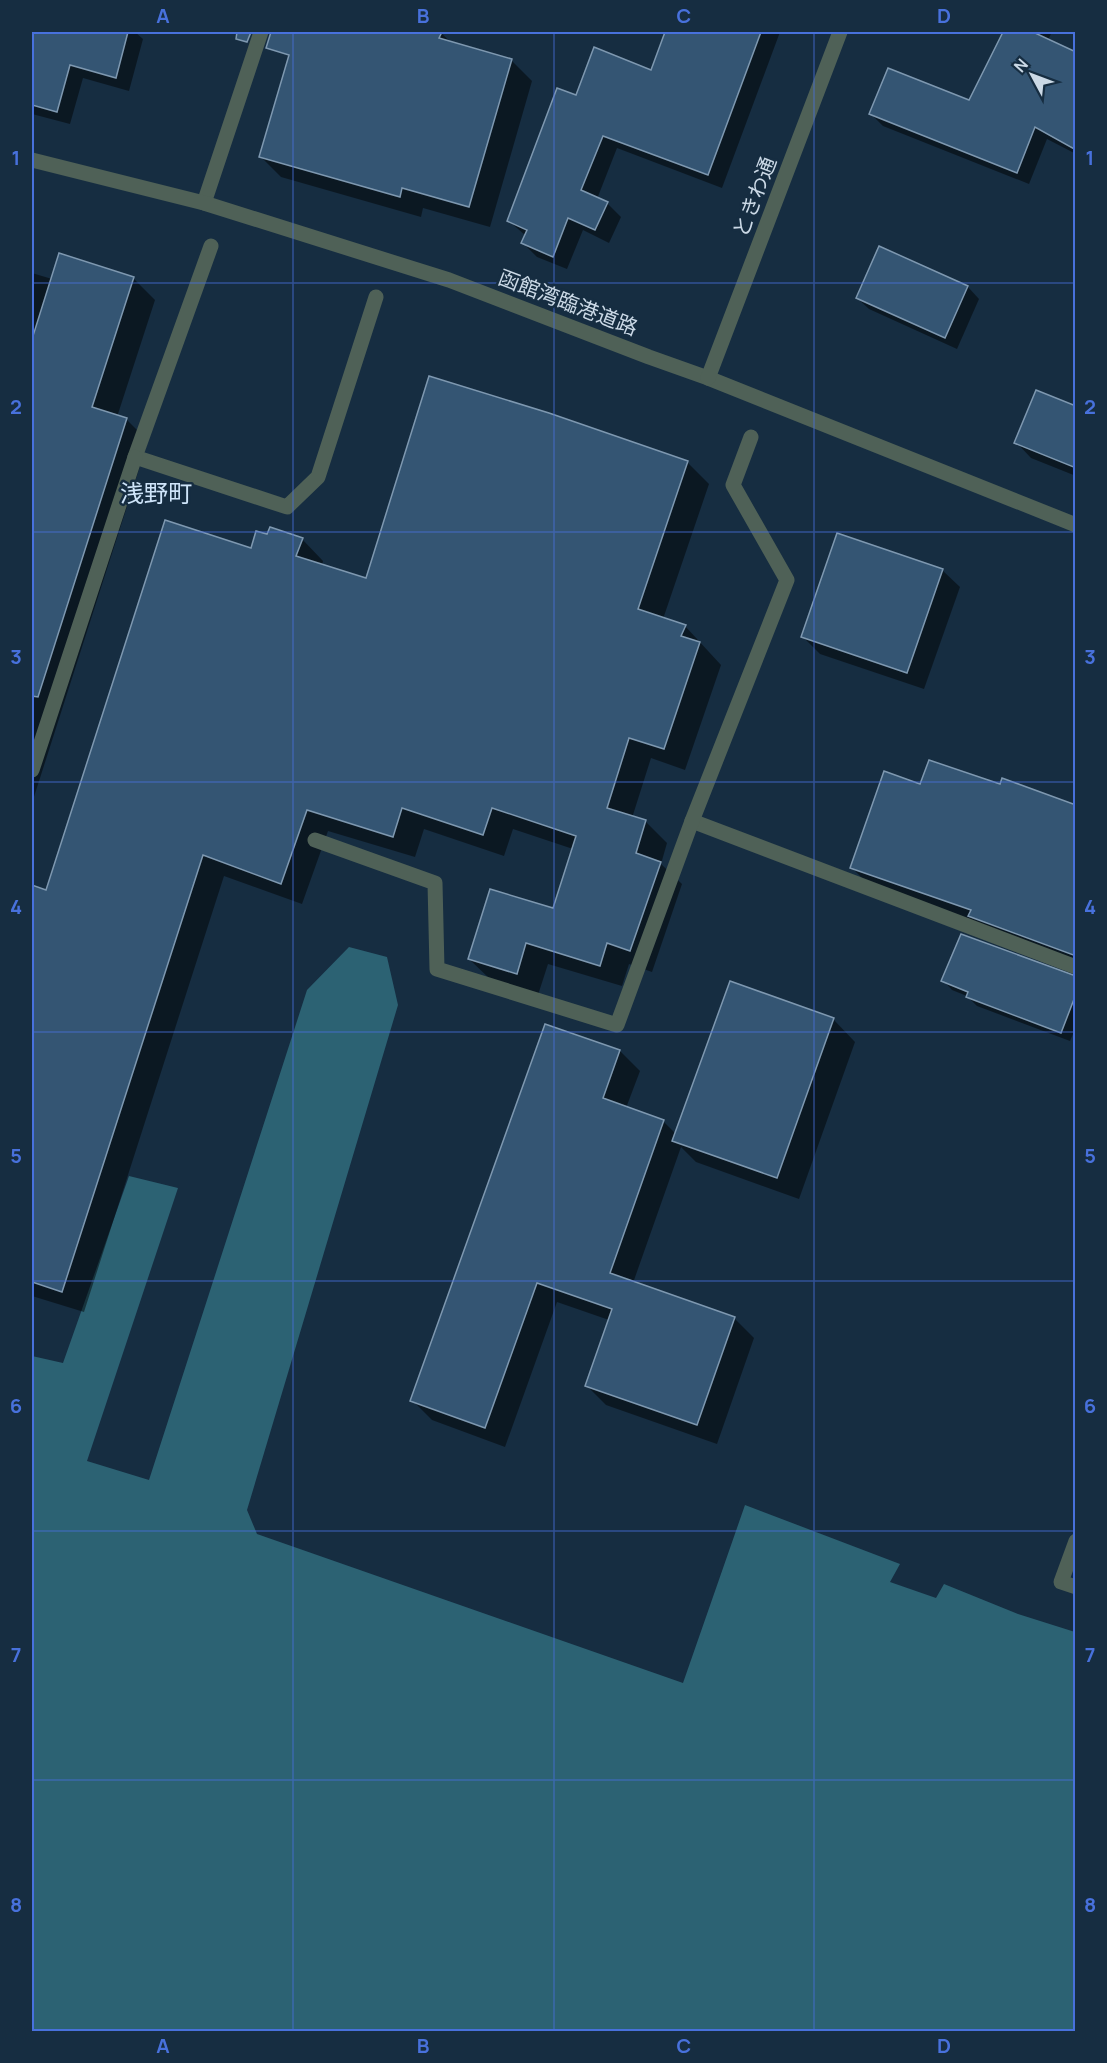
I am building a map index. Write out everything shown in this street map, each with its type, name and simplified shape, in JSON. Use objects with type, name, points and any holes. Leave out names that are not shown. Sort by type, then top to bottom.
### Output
[{"type":"street","points":[[204,203],[261,32]]},
{"type":"street","name":"ときわ通","points":[[708,378],[840,32]]},
{"type":"street","name":"函館湾臨港道路","points":[[32,160],[204,203],[449,280],[708,378],[1076,525]]},
{"type":"street","points":[[32,770],[135,457],[211,246]]},
{"type":"street","points":[[135,457],[287,507],[318,477],[375,297]]},
{"type":"street","points":[[315,840],[435,883],[437,969],[616,1025],[692,820],[786,580],[733,485],[751,436]]},
{"type":"street","points":[[692,820],[1076,967]]},
{"type":"street","points":[[1076,1541],[1061,1582],[1076,1587]]},
{"type":"water","points":[[349,947],[387,957],[398,1005],[247,1510],[257,1534],[683,1683],[745,1505],[900,1564],[890,1582],[936,1598],[944,1584],[1018,1614],[1075,1632],[1075,2031],[32,2031],[32,1356],[63,1363],[129,1176],[178,1188],[87,1461],[149,1480],[307,990]]},
{"type":"building","points":[[32,32],[128,32],[116,78],[70,65],[57,112],[32,105]]},
{"type":"building","points":[[237,32],[251,32],[247,42],[236,39]]},
{"type":"building","points":[[271,32],[442,32],[439,38],[512,59],[469,207],[402,188],[400,197],[259,157],[289,55],[266,48]]},
{"type":"building","points":[[665,32],[761,32],[708,175],[603,136],[581,190],[608,202],[595,230],[568,218],[553,257],[521,243],[527,230],[507,221],[557,88],[576,95],[594,47],[651,70]]},
{"type":"building","points":[[1003,32],[1033,32],[1076,52],[1076,150],[1035,127],[1017,173],[869,114],[888,68],[969,100]]},
{"type":"building","points":[[879,246],[968,286],[945,338],[856,298]]},
{"type":"building","points":[[59,253],[134,277],[92,407],[127,418],[38,697],[32,696],[32,339]]},
{"type":"building","points":[[429,376],[549,413],[688,461],[638,609],[686,625],[681,636],[700,642],[664,749],[629,738],[607,808],[646,820],[636,853],[661,862],[630,951],[607,943],[600,966],[526,943],[517,974],[468,959],[490,889],[553,908],[576,836],[492,808],[483,835],[402,808],[393,837],[307,810],[281,884],[203,855],[62,1292],[32,1282],[32,885],[46,890],[165,520],[251,548],[256,531],[267,534],[270,527],[303,538],[296,556],[366,578]]},
{"type":"building","points":[[1036,390],[1076,406],[1076,468],[1014,443]]},
{"type":"building","points":[[837,533],[943,569],[907,673],[801,637]]},
{"type":"building","points":[[929,760],[1000,784],[1002,778],[1076,805],[1076,956],[968,916],[971,910],[850,868],[884,771],[920,784]]},
{"type":"building","points":[[961,934],[1076,976],[1076,994],[1061,1033],[966,997],[968,992],[941,981]]},
{"type":"building","points":[[730,981],[834,1018],[777,1178],[672,1141]]},
{"type":"building","points":[[545,1024],[620,1050],[603,1098],[664,1120],[610,1273],[735,1317],[697,1425],[585,1386],[612,1309],[537,1283],[485,1428],[410,1401]]},
{"type":"district","name":"浅野町","points":[[156,494]]}]
